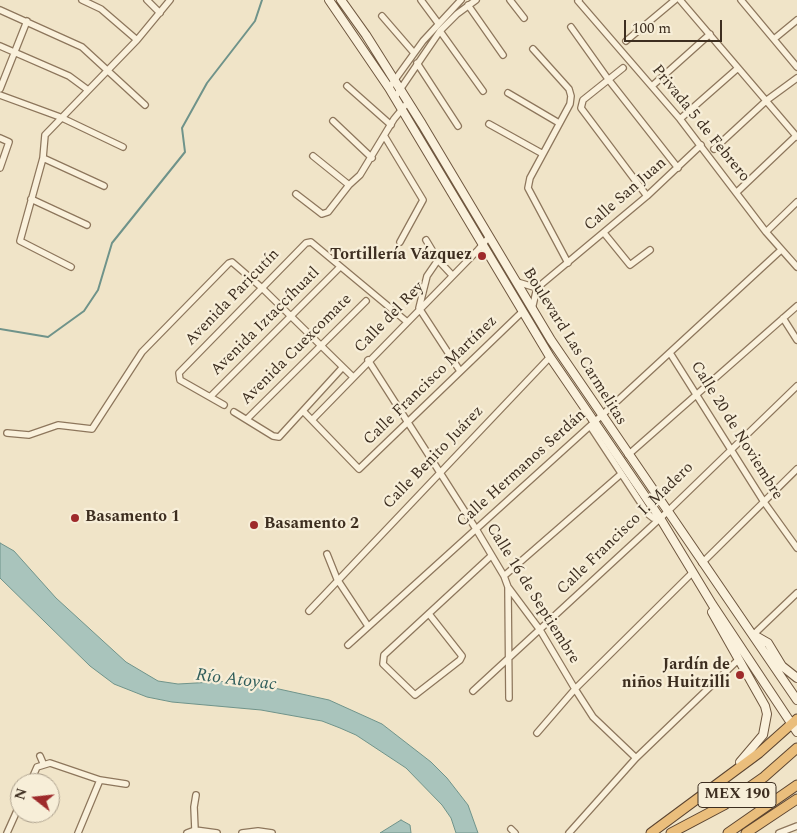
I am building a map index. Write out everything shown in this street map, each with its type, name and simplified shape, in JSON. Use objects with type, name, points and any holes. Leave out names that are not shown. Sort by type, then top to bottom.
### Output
[{"type":"highway","points":[[650,833],[705,794],[795,725]]},
{"type":"highway","name":"MEX 190","points":[[671,833],[724,805],[764,777],[797,748]]},
{"type":"highway","name":"MEX 190","points":[[728,833],[797,785]]},
{"type":"highway","points":[[746,833],[797,799]]},
{"type":"main road","name":"Boulevard Las Carmelitas","points":[[329,0],[392,85]]},
{"type":"main road","name":"Boulevard Las Carmelitas","points":[[341,0],[366,35],[397,94],[402,109],[550,357],[628,455],[664,515],[692,573],[795,725]]},
{"type":"main road","name":"Boulevard Las Carmelitas","points":[[397,94],[408,102],[598,419],[664,515],[702,563],[753,635],[797,700]]},
{"type":"main road","points":[[705,794],[748,755],[766,729],[765,706],[713,615],[712,604]]},
{"type":"main road","points":[[753,635],[768,643],[782,666],[797,678]]},
{"type":"main road","points":[[774,815],[797,805]]},
{"type":"street","points":[[82,0],[101,9],[137,40]]},
{"type":"street","points":[[147,0],[160,13]]},
{"type":"street","points":[[71,267],[20,240],[43,158],[45,135],[60,117],[137,40],[170,0]]},
{"type":"street","points":[[421,0],[438,23]]},
{"type":"street","points":[[392,85],[438,23],[461,0]]},
{"type":"street","points":[[397,94],[440,31],[476,0]]},
{"type":"street","points":[[510,0],[524,18]]},
{"type":"street","points":[[626,42],[675,0]]},
{"type":"street","points":[[680,0],[796,136],[737,192]]},
{"type":"street","name":"Privada 5 de Febrero","points":[[579,1],[680,119],[766,232],[797,266]]},
{"type":"street","points":[[744,1],[797,68]]},
{"type":"street","points":[[468,5],[503,55]]},
{"type":"street","points":[[0,10],[75,43],[144,105]]},
{"type":"street","points":[[382,16],[414,53]]},
{"type":"street","points":[[774,39],[797,20]]},
{"type":"street","points":[[0,89],[26,21]]},
{"type":"street","points":[[571,27],[608,79],[678,168]]},
{"type":"street","points":[[440,31],[484,91]]},
{"type":"street","points":[[652,86],[710,34]]},
{"type":"street","points":[[0,46],[70,76],[88,90]]},
{"type":"street","points":[[533,50],[569,89],[570,104],[530,178],[528,188],[568,263]]},
{"type":"street","points":[[417,63],[458,126]]},
{"type":"street","points":[[623,68],[583,100],[581,108],[647,196]]},
{"type":"street","points":[[680,119],[738,68]]},
{"type":"street","points":[[714,149],[767,100],[797,78]]},
{"type":"street","points":[[347,86],[391,125]]},
{"type":"street","points":[[508,94],[559,122]]},
{"type":"street","points":[[0,95],[60,117],[123,147]]},
{"type":"street","points":[[296,194],[322,214],[328,212],[349,185],[360,175],[391,125],[408,102]]},
{"type":"street","points":[[333,121],[372,158]]},
{"type":"street","points":[[489,124],[543,154]]},
{"type":"street","points":[[385,137],[423,200],[400,242]]},
{"type":"street","points":[[0,138],[9,142],[0,168]]},
{"type":"street","name":"Calle San Juan","points":[[537,288],[647,196],[700,145]]},
{"type":"street","points":[[313,156],[349,185]]},
{"type":"street","points":[[43,158],[104,186]]},
{"type":"street","points":[[31,199],[87,225]]},
{"type":"street","points":[[766,232],[797,202]]},
{"type":"street","points":[[604,233],[630,265],[650,250]]},
{"type":"street","name":"Calle del Rey","points":[[312,420],[352,376],[489,236]]},
{"type":"street","points":[[426,240],[438,260],[452,275]]},
{"type":"street","name":"Avenida Paricutín","points":[[210,396],[184,382],[178,376],[306,243],[311,242],[340,267]]},
{"type":"street","name":"Calle Hermanos Serdán","points":[[348,645],[598,419],[781,250]]},
{"type":"street","points":[[438,260],[428,276],[419,308],[460,371]]},
{"type":"street","points":[[7,433],[29,435],[58,425],[92,429],[142,352],[232,262],[262,288],[352,376]]},
{"type":"street","points":[[340,267],[406,321]]},
{"type":"street","name":"Avenida Iztaccíhuatl","points":[[210,396],[340,267]]},
{"type":"street","points":[[516,282],[537,288],[532,309]]},
{"type":"street","name":"Avenida Cuexcomate","points":[[247,419],[366,301]]},
{"type":"street","points":[[628,455],[797,306]]},
{"type":"street","name":"Calle Francisco Martínez","points":[[312,420],[359,469],[522,312]]},
{"type":"street","points":[[783,318],[797,340]]},
{"type":"street","name":"Calle 20 de Noviembre","points":[[670,353],[698,394],[764,502],[797,548]]},
{"type":"street","name":"Calle Benito Juárez","points":[[309,610],[550,357]]},
{"type":"street","name":"Calle 16 de Septiembre","points":[[368,360],[438,473],[476,529],[504,576],[508,587],[540,630],[593,717],[636,758]]},
{"type":"street","name":"Calle del Rey","points":[[247,419],[273,436],[279,437],[304,412],[342,368]]},
{"type":"street","name":"Calle Francisco I. Madero","points":[[473,691],[664,515],[797,386]]},
{"type":"street","points":[[210,396],[224,405]]},
{"type":"street","points":[[234,412],[247,419]]},
{"type":"street","points":[[304,412],[312,420]]},
{"type":"street","name":"Boulevard Las Carmelitas","points":[[598,419],[592,429],[648,514],[653,518],[664,515]]},
{"type":"street","points":[[702,563],[797,469]]},
{"type":"street","points":[[504,576],[621,474]]},
{"type":"street","points":[[327,554],[338,579],[368,626]]},
{"type":"street","points":[[429,614],[462,656],[460,660],[415,695],[383,664],[382,659],[384,655],[491,556]]},
{"type":"street","points":[[537,733],[575,689],[692,573]]},
{"type":"street","points":[[508,587],[509,698]]},
{"type":"street","points":[[753,635],[797,593]]},
{"type":"street","points":[[569,833],[636,758],[739,659]]},
{"type":"street","points":[[40,756],[43,763]]},
{"type":"street","points":[[34,773],[37,767],[43,763],[50,762],[100,780],[126,784]]},
{"type":"street","points":[[78,833],[100,780]]},
{"type":"street","points":[[195,830],[194,807],[196,795]]},
{"type":"street","points":[[779,833],[797,826]]},
{"type":"street","points":[[187,833],[195,830],[217,833]]},
{"type":"street","points":[[242,833],[258,831],[272,833]]},
{"type":"water","points":[[0,543],[14,551],[56,598],[126,662],[158,681],[178,684],[232,681],[256,684],[329,700],[382,724],[431,762],[447,778],[468,805],[478,833],[456,833],[451,818],[442,805],[406,768],[356,735],[340,728],[322,721],[261,710],[172,702],[147,697],[114,684],[90,666],[0,578]]},
{"type":"water","points":[[401,820],[410,825],[411,833],[380,833]]},
{"type":"waterway","points":[[0,329],[48,337],[84,311],[98,290],[112,243],[185,152],[182,128],[207,83],[255,21],[262,0]]},
{"type":"place","name":"Tortillería Vázquez","points":[[482,256]]},
{"type":"place","name":"Basamento 1","points":[[75,518]]},
{"type":"place","name":"Basamento 2","points":[[254,525]]},
{"type":"place","name":"Jardín de niños Huitzilli","points":[[740,675]]},
{"type":"water label","name":"Río Atoyac","points":[[236,681]]}]
